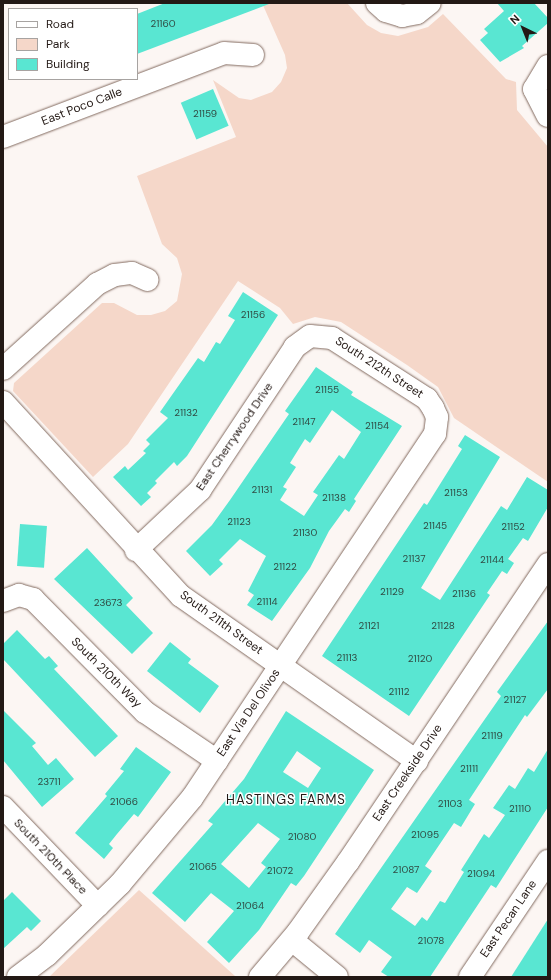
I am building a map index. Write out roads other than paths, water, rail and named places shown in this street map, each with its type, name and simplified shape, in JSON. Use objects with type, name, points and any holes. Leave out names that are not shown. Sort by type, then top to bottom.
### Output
[{"type":"street","points":[[377,3],[386,11],[402,16],[417,13],[430,3]]},
{"type":"street","name":"East Poco Calle","points":[[3,137],[224,53],[253,55]]},
{"type":"street","points":[[548,66],[534,89],[548,116]]},
{"type":"street","points":[[3,369],[97,284],[115,275],[132,273],[148,280]]},
{"type":"street","name":"South 212th Street","points":[[310,336],[324,335],[351,350],[427,399],[437,417]]},
{"type":"street","name":"East Cherrywood Drive","points":[[136,550],[200,490],[294,347],[310,336]]},
{"type":"street","name":"South 211th Street","points":[[3,402],[136,550],[200,612],[417,761]]},
{"type":"street","name":"East Via Del Olivos","points":[[18,977],[98,906],[145,856],[217,761],[431,441],[437,417]]},
{"type":"street","name":"East Creekside Drive","points":[[260,977],[292,940],[417,761],[548,564]]},
{"type":"street","name":"South 210th Way","points":[[11,598],[43,608],[145,712],[217,761]]},
{"type":"street","name":"South 210th Place","points":[[3,807],[98,906]]},
{"type":"street","name":"East Pecan Lane","points":[[470,977],[548,860]]},
{"type":"street","points":[[292,940],[337,977]]},
{"type":"district","name":"HASTINGS FARMS","points":[[286,800]]}]
